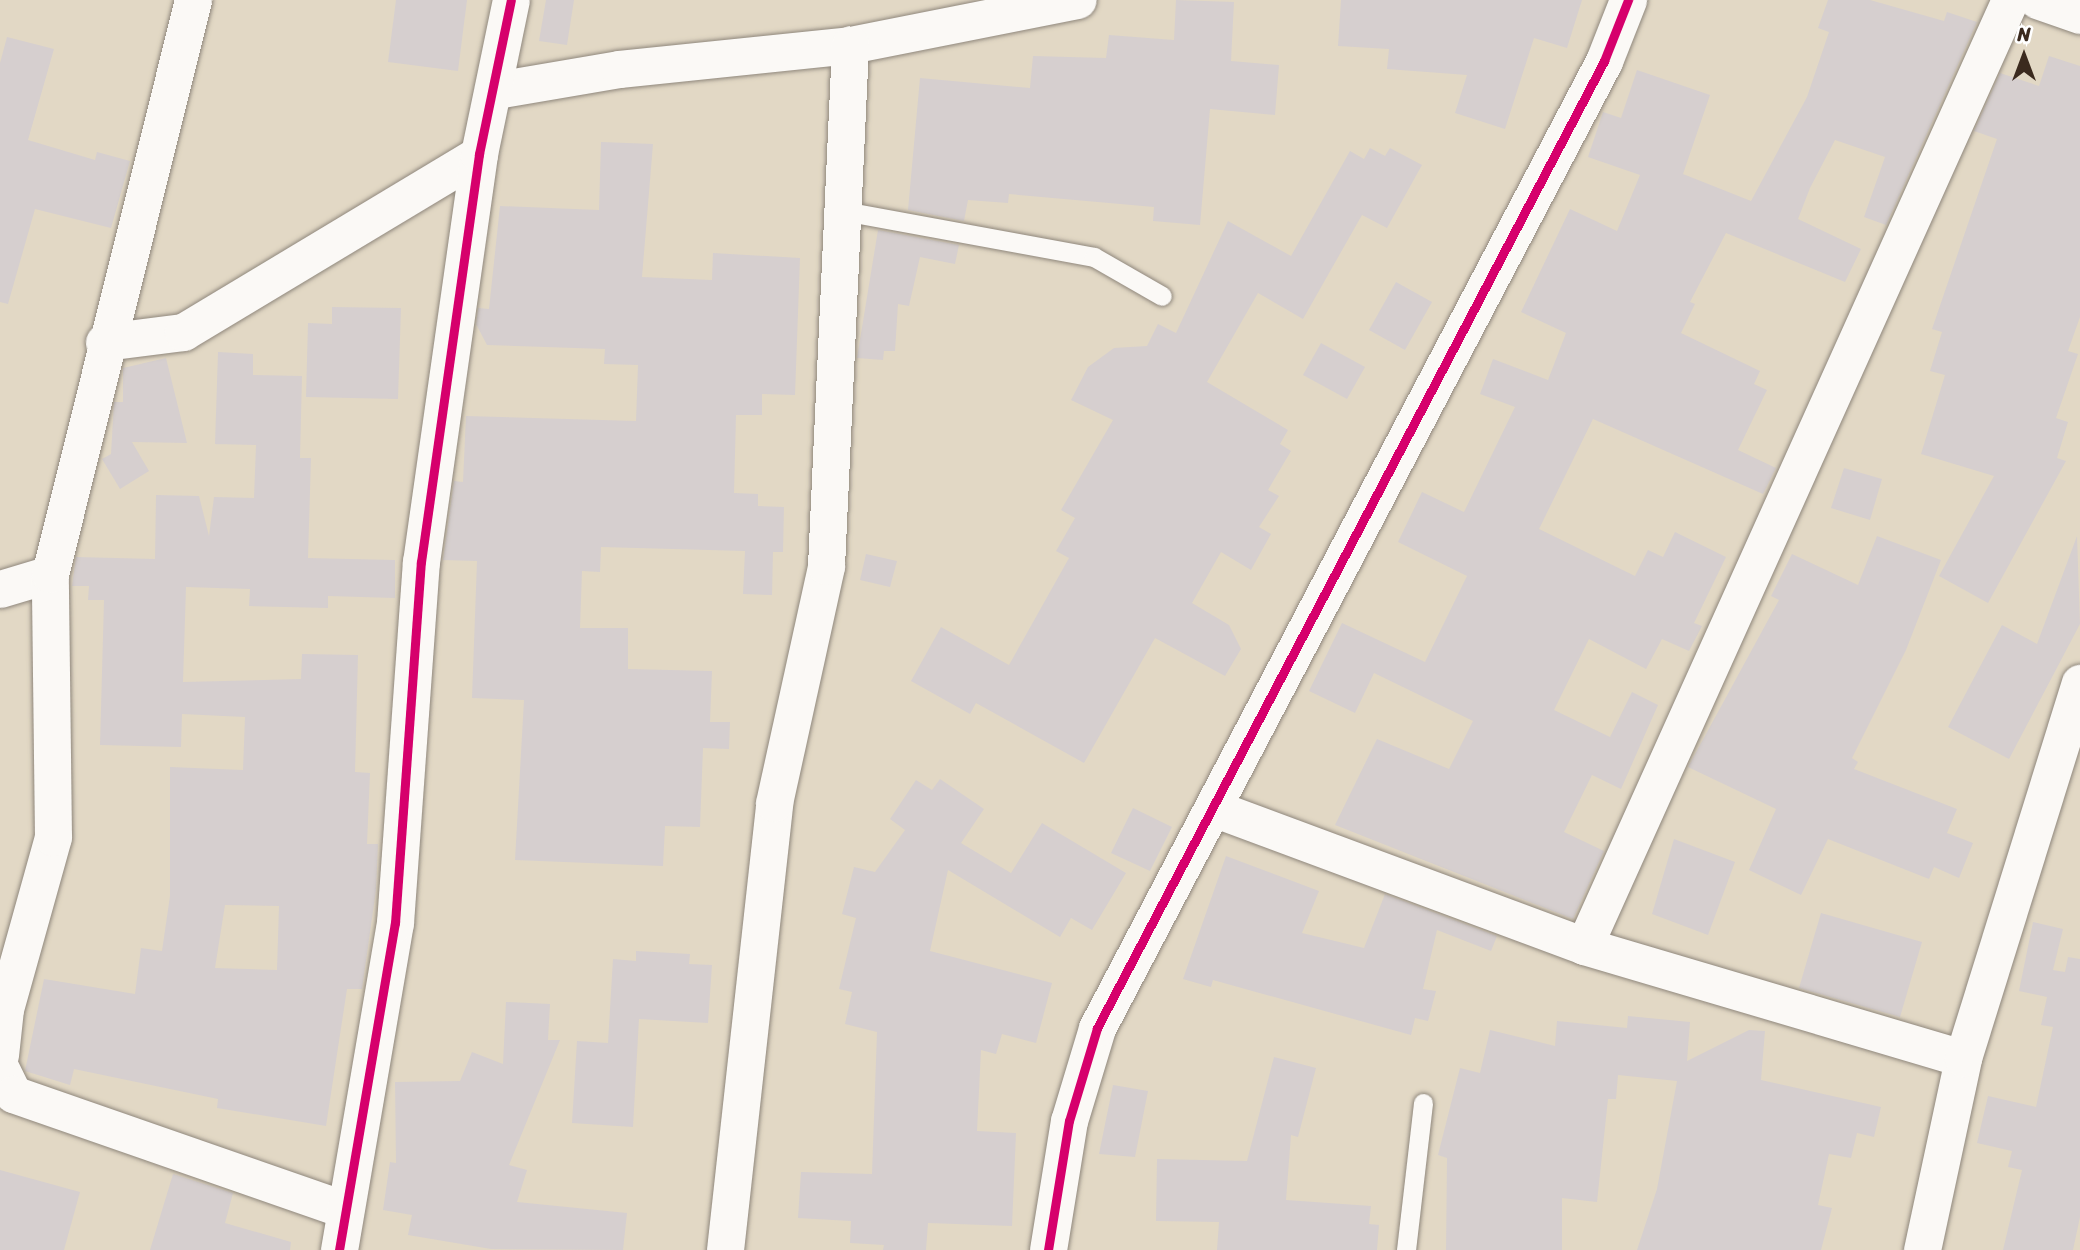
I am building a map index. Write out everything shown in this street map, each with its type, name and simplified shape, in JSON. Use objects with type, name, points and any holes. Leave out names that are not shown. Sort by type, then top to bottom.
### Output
[{"type":"street","points":[[0,1055],[5,1009],[53,837],[50,574],[104,342],[193,0]]},
{"type":"street","points":[[339,1250],[395,923],[421,562],[479,154],[496,90],[511,0]]},
{"type":"street","points":[[496,90],[619,69],[850,46],[1078,0]]},
{"type":"street","points":[[1048,1250],[1069,1121],[1097,1028],[1216,809],[1604,61],[1628,0]]},
{"type":"street","points":[[1584,946],[2010,0]]},
{"type":"street","points":[[2037,0],[2080,15]]},
{"type":"street","points":[[725,1250],[774,803],[826,566],[850,46]]},
{"type":"street","points":[[104,342],[183,332],[479,154]]},
{"type":"street","points":[[0,589],[50,574]]},
{"type":"street","points":[[1922,1250],[1963,1058],[2080,683]]},
{"type":"street","points":[[1216,809],[1584,946],[1963,1058]]},
{"type":"street","points":[[0,1067],[13,1094],[344,1209]]},
{"type":"lane","points":[[844,211],[1094,257],[1162,296]]},
{"type":"lane","points":[[1406,1250],[1423,1103]]},
{"type":"building","points":[[396,0],[467,0],[458,71],[388,62]]},
{"type":"building","points":[[546,0],[574,0],[567,45],[539,41]]},
{"type":"building","points":[[1176,0],[1234,2],[1231,61],[1279,65],[1275,115],[1210,109],[1200,225],[1153,221],[1154,207],[1009,194],[1008,203],[968,200],[964,221],[908,210],[920,78],[1030,88],[1033,56],[1106,58],[1109,35],[1174,40]]},
{"type":"building","points":[[1341,0],[1582,0],[1567,48],[1534,38],[1505,129],[1455,113],[1467,75],[1387,69],[1389,49],[1338,46]]},
{"type":"building","points":[[1828,0],[1870,0],[1944,21],[1947,12],[1977,22],[1886,225],[1864,217],[1885,157],[1835,140],[1810,188],[1798,219],[1861,249],[1845,282],[1726,233],[1690,302],[1695,304],[1681,333],[1760,371],[1754,384],[1767,390],[1738,450],[1776,468],[1763,494],[1593,419],[1539,529],[1635,576],[1648,550],[1663,557],[1675,532],[1726,557],[1694,623],[1702,626],[1689,651],[1662,639],[1646,669],[1589,639],[1554,710],[1610,737],[1632,692],[1658,705],[1621,789],[1592,775],[1564,832],[1604,851],[1573,919],[1335,825],[1377,739],[1449,769],[1473,721],[1374,673],[1355,713],[1309,691],[1342,623],[1425,662],[1467,576],[1398,542],[1422,492],[1464,512],[1515,407],[1480,394],[1493,359],[1548,380],[1566,333],[1521,312],[1570,209],[1617,231],[1640,175],[1588,157],[1603,112],[1621,118],[1637,70],[1710,95],[1683,174],[1751,201],[1807,97],[1829,32],[1818,28]]},
{"type":"building","points":[[7,37],[54,49],[28,140],[95,160],[97,152],[130,161],[111,228],[35,209],[8,304],[0,302],[0,63]]},
{"type":"building","points":[[2049,56],[2080,66],[2080,317],[2068,351],[2078,354],[2056,418],[2068,422],[2057,458],[2066,461],[1988,603],[1939,576],[1994,476],[1921,454],[1945,375],[1930,371],[1942,332],[1932,329],[1997,139],[1974,131],[2000,73],[2039,86]]},
{"type":"building","points":[[601,142],[653,144],[642,277],[712,280],[713,253],[800,258],[795,395],[762,394],[762,415],[736,415],[734,493],[758,494],[758,506],[784,507],[783,552],[773,552],[772,595],[743,594],[745,551],[601,547],[600,572],[582,571],[580,628],[628,628],[628,669],[712,671],[710,722],[730,722],[729,749],[703,748],[700,827],[665,826],[663,866],[515,860],[524,700],[472,698],[477,561],[443,560],[454,481],[463,482],[466,416],[636,421],[638,365],[604,364],[605,349],[487,345],[476,324],[478,308],[489,309],[500,206],[599,210]]},
{"type":"building","points":[[1370,148],[1385,156],[1390,148],[1422,165],[1387,228],[1362,215],[1303,319],[1258,293],[1207,382],[1288,430],[1280,444],[1291,451],[1268,490],[1279,496],[1259,527],[1271,534],[1251,570],[1221,552],[1192,603],[1229,625],[1241,649],[1225,676],[1155,638],[1084,763],[976,703],[970,714],[911,681],[941,627],[1009,665],[1069,558],[1056,551],[1075,518],[1061,510],[1113,420],[1071,400],[1088,367],[1114,348],[1147,346],[1158,324],[1176,333],[1228,221],[1291,256],[1350,151],[1364,159]]},
{"type":"building","points":[[878,230],[959,245],[955,264],[920,257],[909,306],[898,304],[895,351],[884,351],[883,360],[857,358]]},
{"type":"building","points":[[1396,282],[1432,302],[1405,350],[1369,330]]},
{"type":"building","points":[[332,307],[401,308],[398,399],[306,397],[308,323],[332,324]]},
{"type":"building","points":[[1321,343],[1365,367],[1347,399],[1303,375]]},
{"type":"building","points":[[218,352],[253,354],[253,375],[302,376],[300,458],[311,458],[308,558],[395,560],[395,598],[328,596],[328,608],[249,606],[250,589],[186,587],[183,682],[301,679],[302,654],[358,655],[355,772],[370,773],[367,844],[378,844],[376,890],[362,989],[347,989],[326,1126],[217,1108],[218,1099],[74,1069],[70,1085],[25,1071],[44,979],[135,994],[141,948],[162,951],[170,896],[170,767],[243,770],[245,717],[182,714],[181,747],[100,745],[104,600],[88,600],[89,586],[72,586],[76,557],[155,559],[156,495],[199,496],[209,536],[214,497],[254,498],[256,445],[215,444]],"holes":[[[225,905],[279,906],[277,970],[215,968]]]},
{"type":"building","points":[[166,358],[187,443],[132,442],[149,471],[120,489],[102,459],[111,454],[114,402],[123,402],[123,368]]},
{"type":"building","points":[[1844,468],[1882,479],[1870,520],[1831,508]]},
{"type":"building","points":[[1877,536],[1941,560],[1906,650],[1852,758],[1858,762],[1854,769],[1957,809],[1947,833],[1973,843],[1959,878],[1934,867],[1929,879],[1828,839],[1801,895],[1749,870],[1776,809],[1688,767],[1779,600],[1771,596],[1792,554],[1858,585]]},
{"type":"building","points":[[2077,536],[2080,624],[2009,759],[1948,727],[2002,625],[2037,644]]},
{"type":"building","points":[[866,554],[897,561],[890,587],[860,580]]},
{"type":"building","points":[[940,779],[984,809],[961,843],[1011,873],[1042,823],[1126,873],[1092,930],[1071,918],[1060,937],[948,870],[930,951],[1052,983],[1036,1043],[1002,1034],[996,1054],[981,1050],[977,1131],[1016,1133],[1012,1226],[928,1223],[926,1250],[883,1250],[884,1245],[850,1243],[851,1221],[798,1218],[801,1172],[872,1174],[877,1032],[845,1024],[852,992],[839,989],[856,918],[842,914],[854,867],[875,872],[905,830],[890,819],[916,780],[932,790]]},
{"type":"building","points":[[1133,808],[1172,827],[1150,871],[1111,853]]},
{"type":"building","points":[[1674,839],[1735,862],[1708,935],[1652,914]]},
{"type":"building","points":[[1226,856],[1319,891],[1302,933],[1364,948],[1385,894],[1497,936],[1491,951],[1437,930],[1423,989],[1436,991],[1428,1021],[1415,1018],[1411,1035],[1213,980],[1211,987],[1183,979]]},
{"type":"building","points":[[1821,913],[1922,942],[1900,1017],[1799,988]]},
{"type":"building","points":[[2033,922],[2063,929],[2053,970],[2065,972],[2068,957],[2080,959],[2080,1217],[2073,1250],[2003,1250],[2022,1170],[2008,1167],[2012,1151],[1977,1143],[1988,1096],[2036,1107],[2053,1027],[2041,1025],[2047,997],[2019,991]]},
{"type":"building","points":[[636,951],[690,954],[689,964],[712,965],[708,1023],[639,1019],[633,1127],[572,1123],[577,1041],[608,1043],[613,959],[636,961]]},
{"type":"building","points":[[506,1002],[550,1004],[548,1040],[560,1040],[509,1165],[527,1170],[517,1202],[627,1213],[623,1250],[491,1249],[408,1235],[412,1215],[383,1210],[390,1162],[396,1163],[395,1082],[460,1081],[472,1052],[503,1064]]},
{"type":"building","points":[[1628,1016],[1690,1022],[1687,1061],[1749,1030],[1765,1031],[1761,1080],[1881,1107],[1874,1137],[1857,1133],[1851,1158],[1829,1154],[1818,1205],[1832,1208],[1821,1250],[1637,1250],[1657,1189],[1677,1081],[1618,1075],[1616,1099],[1608,1099],[1597,1202],[1562,1198],[1562,1250],[1446,1250],[1447,1158],[1438,1155],[1460,1068],[1480,1073],[1490,1030],[1555,1046],[1557,1021],[1627,1028]]},
{"type":"building","points":[[1274,1057],[1316,1068],[1298,1137],[1291,1135],[1286,1200],[1371,1206],[1369,1224],[1379,1225],[1377,1250],[1217,1250],[1219,1222],[1156,1221],[1157,1159],[1247,1161]]},
{"type":"building","points":[[1113,1085],[1148,1091],[1135,1157],[1099,1154]]},
{"type":"building","points":[[0,1170],[80,1192],[64,1250],[0,1250]]},
{"type":"building","points":[[173,1174],[233,1193],[225,1223],[291,1242],[290,1250],[150,1250]]},
{"type":"cycle path","points":[[339,1250],[395,923],[421,562],[479,154],[511,0]]},
{"type":"cycle path","points":[[1048,1250],[1069,1121],[1097,1028],[1604,61],[1628,0]]}]
